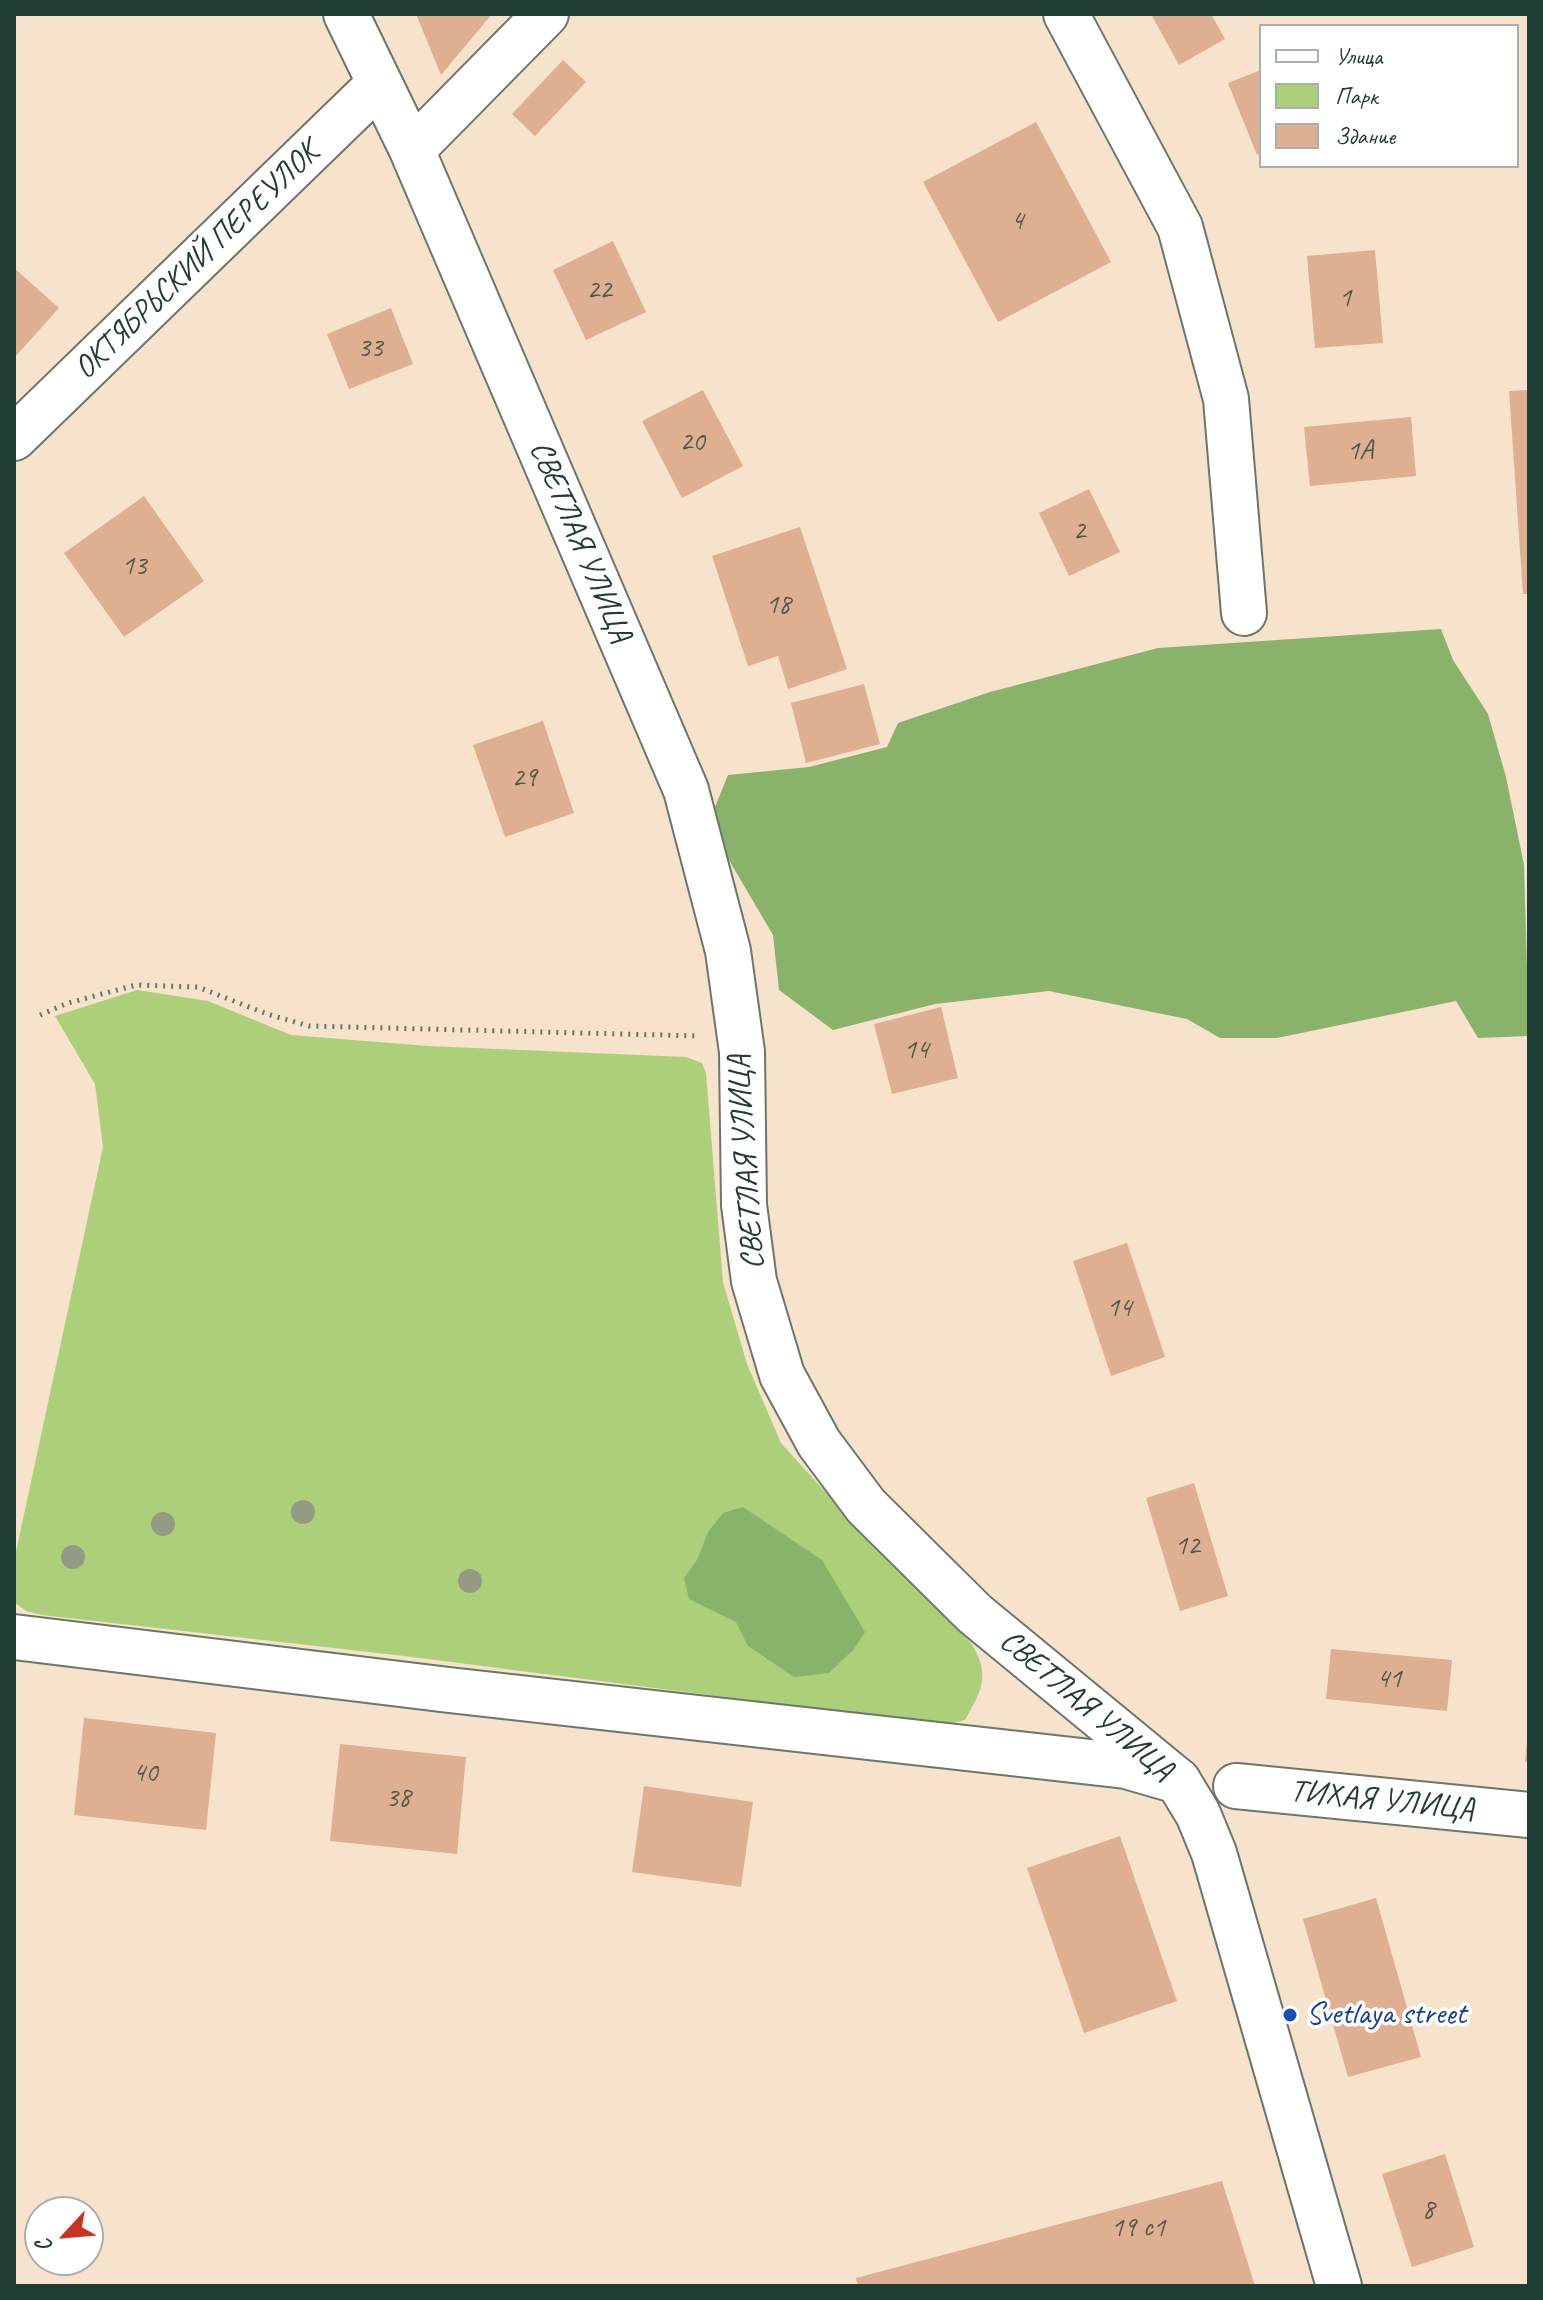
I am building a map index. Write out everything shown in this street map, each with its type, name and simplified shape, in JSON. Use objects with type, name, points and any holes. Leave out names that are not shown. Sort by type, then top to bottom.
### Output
[{"type":"street","name":"СВЕТЛАЯ УЛИЦА","points":[[346,14],[412,150],[686,790],[728,951],[742,1052],[744,1205],[754,1281],[782,1375],[819,1443],[866,1506],[975,1614],[1178,1781],[1198,1814],[1214,1853],[1339,2286]]},
{"type":"street","points":[[412,150],[546,14]]},
{"type":"street","points":[[1066,14],[1180,227],[1226,399],[1244,613]]},
{"type":"street","name":"ОКТЯБРЬСКИЙ ПЕРЕУЛОК","points":[[14,438],[379,84]]},
{"type":"street","points":[[14,1637],[449,1690],[1126,1766],[1178,1781]]},
{"type":"street","name":"ТИХАЯ УЛИЦА","points":[[1236,1786],[1529,1815]]},
{"type":"path","points":[[40,1015],[68,1003],[136,985],[198,987],[267,1014],[309,1026],[739,1036]]},
{"type":"green space","points":[[1441,629],[1453,660],[1488,714],[1506,777],[1524,865],[1529,1036],[1478,1038],[1456,1001],[1277,1038],[1220,1038],[1187,1019],[1049,991],[935,1004],[833,1030],[779,990],[773,935],[726,855],[715,807],[728,775],[809,767],[887,747],[898,723],[990,692],[1158,648]]},
{"type":"green space","points":[[137,990],[208,1001],[291,1035],[428,1046],[686,1057],[702,1063],[706,1073],[723,1282],[747,1364],[781,1443],[879,1551],[971,1643],[981,1664],[982,1682],[965,1720],[944,1725],[404,1656],[42,1615],[26,1611],[14,1602],[14,1561],[103,1147],[95,1084],[55,1016]]},
{"type":"green space","points":[[743,1507],[822,1560],[865,1632],[854,1649],[829,1673],[794,1677],[748,1646],[736,1622],[689,1599],[684,1578],[697,1560],[708,1532],[723,1513]]},
{"type":"building","points":[[416,14],[492,14],[441,75]]},
{"type":"building","points":[[1151,14],[1211,14],[1225,39],[1179,65]]},
{"type":"building","points":[[563,60],[586,82],[535,136],[512,114]]},
{"type":"building","points":[[1259,71],[1257,155],[1228,83]]},
{"type":"building","points":[[1036,122],[1111,262],[998,322],[923,182]]},
{"type":"building","points":[[613,241],[646,312],[586,340],[553,270]]},
{"type":"building","points":[[1375,250],[1383,343],[1315,348],[1307,256]]},
{"type":"building","points":[[14,268],[59,308],[14,358]]},
{"type":"building","points":[[391,308],[413,364],[349,389],[327,334]]},
{"type":"building","points":[[703,390],[743,466],[682,498],[642,421]]},
{"type":"building","points":[[1529,390],[1529,594],[1523,594],[1509,391]]},
{"type":"building","points":[[1411,417],[1416,476],[1310,486],[1304,427]]},
{"type":"building","points":[[1089,489],[1120,552],[1069,576],[1039,513]]},
{"type":"building","points":[[144,496],[204,581],[124,637],[64,553]]},
{"type":"building","points":[[800,527],[847,669],[788,689],[778,656],[748,666],[712,556]]},
{"type":"building","points":[[864,684],[880,744],[806,763],[791,703]]},
{"type":"building","points":[[543,721],[574,813],[505,837],[473,745]]},
{"type":"building","points":[[941,1007],[958,1078],[892,1094],[874,1024]]},
{"type":"building","points":[[1127,1243],[1165,1357],[1111,1376],[1073,1261]]},
{"type":"building","points":[[1194,1483],[1228,1596],[1180,1611],[1146,1498]]},
{"type":"building","points":[[1331,1649],[1452,1660],[1447,1711],[1326,1699]]},
{"type":"building","points":[[84,1718],[216,1733],[206,1830],[74,1815]]},
{"type":"building","points":[[1527,1741],[1529,1762],[1525,1762]]},
{"type":"building","points":[[340,1744],[466,1757],[457,1854],[330,1841]]},
{"type":"building","points":[[644,1786],[753,1802],[741,1887],[632,1872]]},
{"type":"building","points":[[1120,1836],[1177,2001],[1084,2033],[1027,1868]]},
{"type":"building","points":[[1376,1898],[1421,2057],[1348,2077],[1303,1919]]},
{"type":"building","points":[[1445,2154],[1474,2247],[1412,2267],[1382,2174]]},
{"type":"building","points":[[1222,2181],[1255,2286],[858,2286],[856,2278]]},
{"type":"place","name":"Svetlaya street","points":[[1290,2015]]}]
